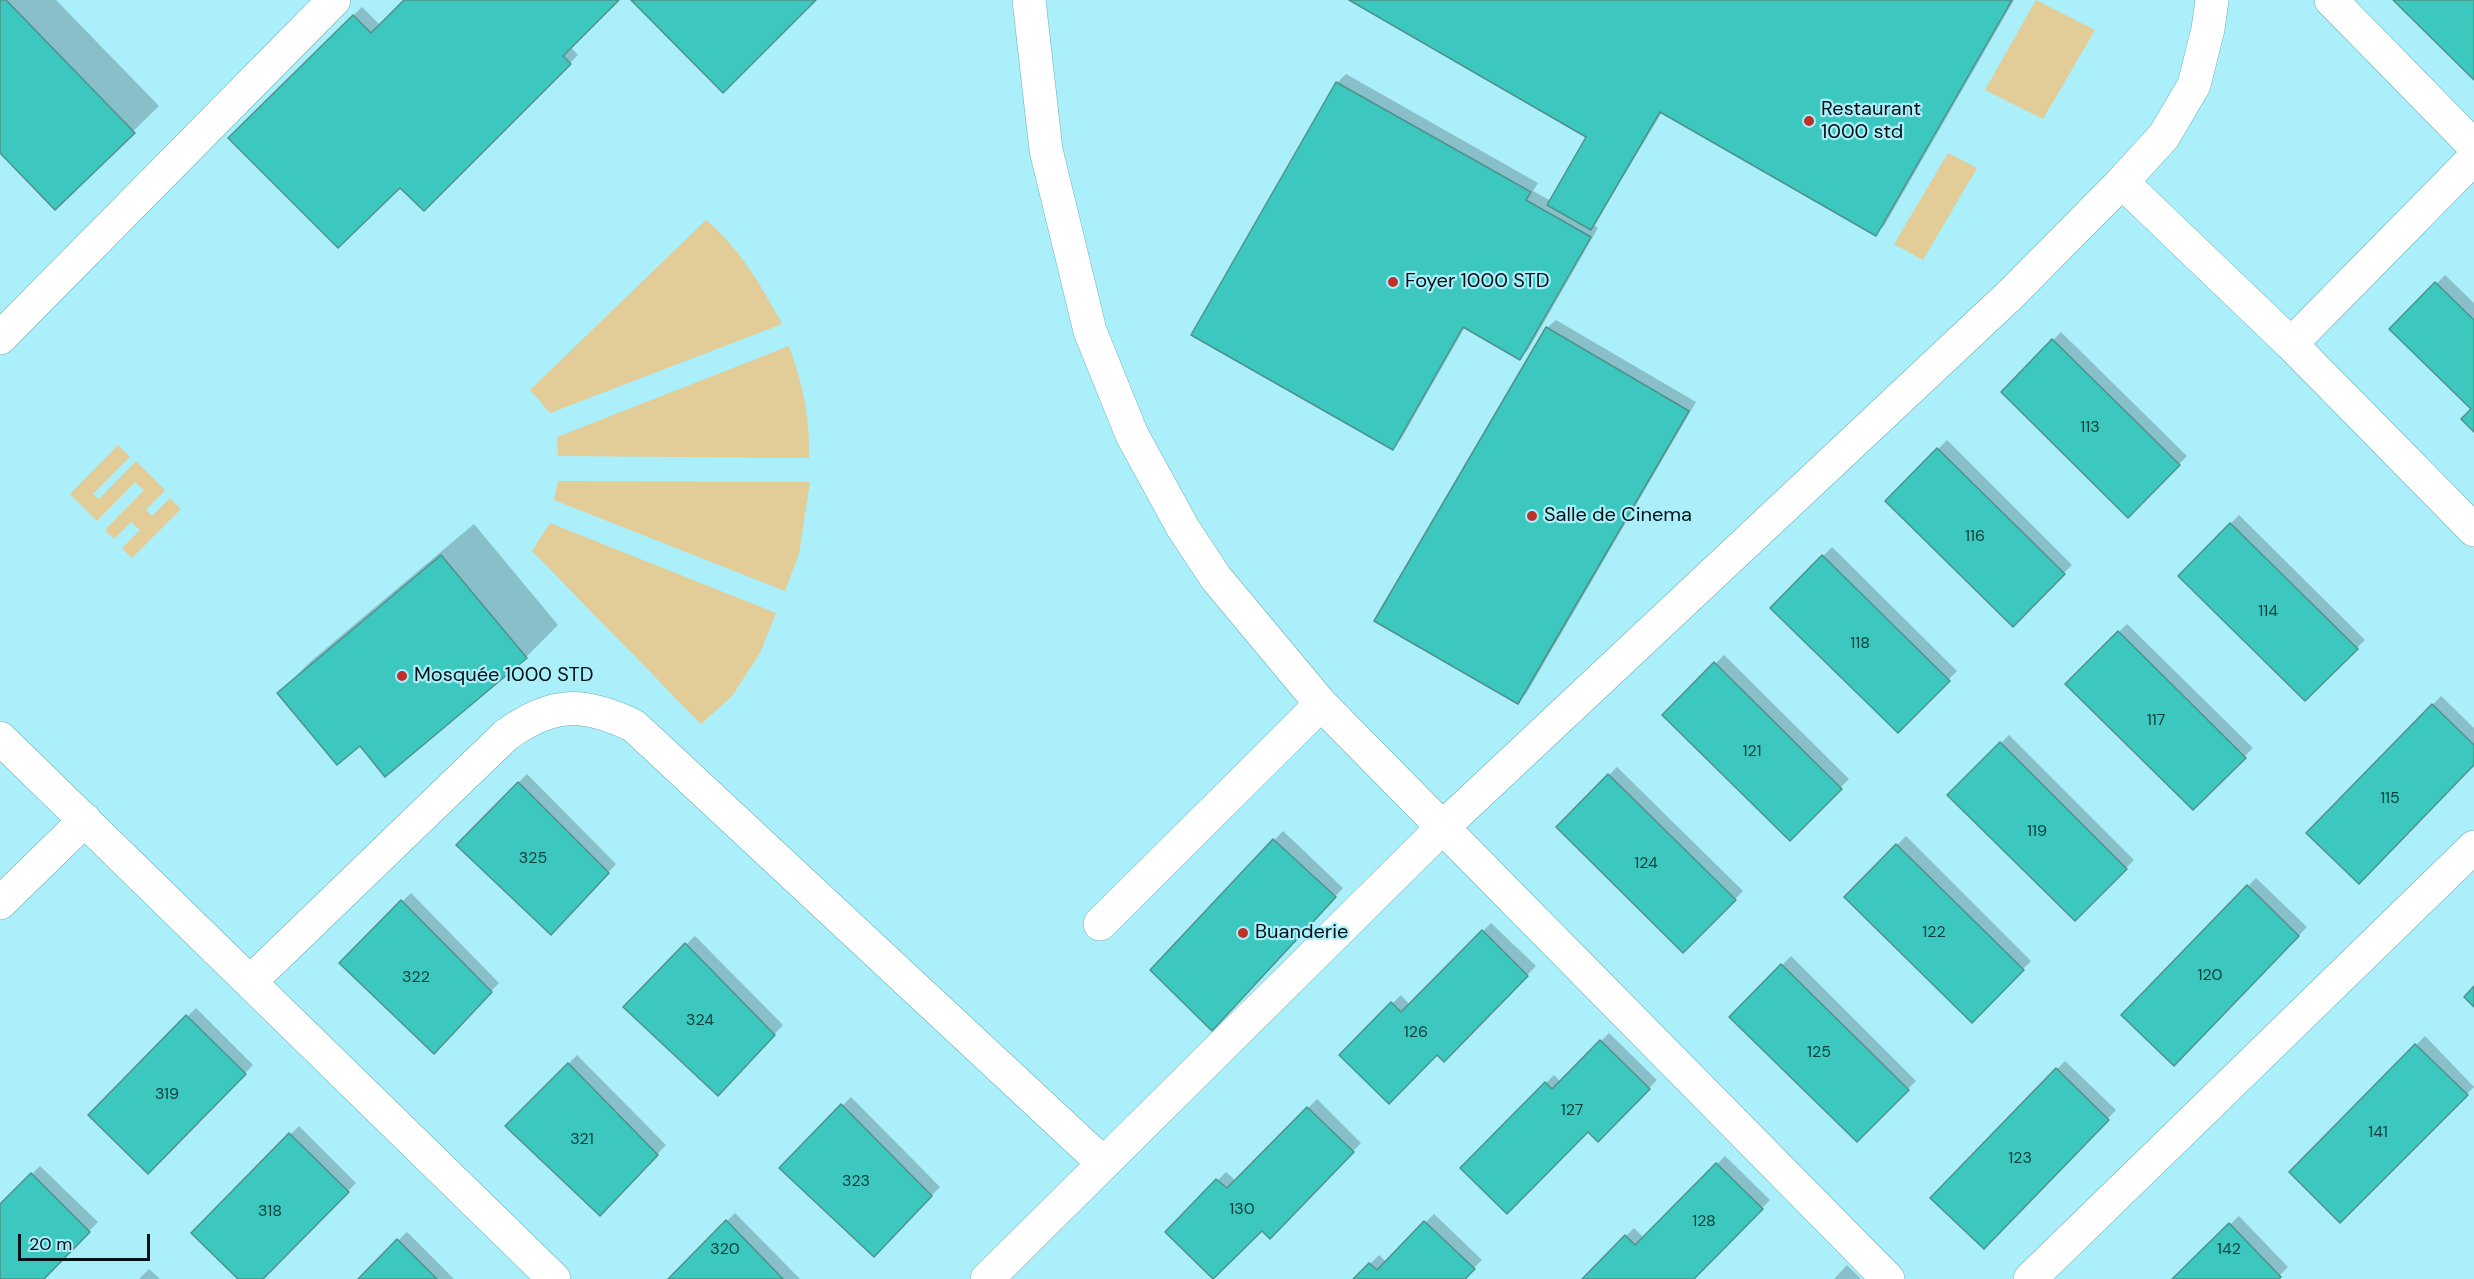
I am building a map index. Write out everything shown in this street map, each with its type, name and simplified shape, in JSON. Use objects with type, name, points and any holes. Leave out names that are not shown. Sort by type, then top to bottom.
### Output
[{"type":"street","points":[[0,338],[334,0]]},
{"type":"street","points":[[1029,0],[1036,85],[1046,150],[1090,331],[1132,435],[1155,479],[1210,570],[1288,667],[1321,704],[1888,1279]]},
{"type":"street","points":[[987,1279],[1443,827],[2010,295],[2122,182],[2164,136],[2194,85],[2208,28],[2212,0]]},
{"type":"street","points":[[2331,0],[2474,146]]},
{"type":"street","points":[[2291,344],[2474,158]]},
{"type":"street","points":[[2122,182],[2291,344],[2474,530]]},
{"type":"street","points":[[1100,924],[1321,704]]},
{"type":"street","points":[[251,981],[506,735],[532,717],[558,710],[585,709],[610,714],[634,726],[1103,1163]]},
{"type":"street","points":[[0,738],[554,1279]]},
{"type":"street","points":[[0,903],[85,820]]},
{"type":"street","points":[[2030,1279],[2474,847]]},
{"type":"shaded area","points":[[2036,0],[2095,30],[2043,119],[1985,90]]},
{"type":"shaded area","points":[[1948,153],[1977,168],[1923,260],[1894,244]]},
{"type":"shaded area","points":[[706,220],[749,268],[782,324],[550,413],[530,390]]},
{"type":"shaded area","points":[[789,346],[805,401],[809,458],[558,456],[557,437]]},
{"type":"shaded area","points":[[118,445],[130,457],[93,494],[99,499],[136,461],[165,490],[146,510],[152,516],[170,498],[181,509],[132,558],[122,548],[140,530],[131,522],[114,539],[105,530],[144,490],[135,482],[97,521],[70,494]]},
{"type":"shaded area","points":[[558,481],[810,482],[799,554],[785,591],[554,500]]},
{"type":"shaded area","points":[[550,523],[776,613],[760,653],[732,696],[701,724],[532,551]]},
{"type":"building","points":[[0,0],[6,0],[135,133],[55,210],[0,153]]},
{"type":"building","points":[[404,0],[619,0],[563,56],[571,64],[424,211],[400,188],[338,248],[228,138],[353,15],[371,33]]},
{"type":"building","points":[[631,0],[816,0],[723,93]]},
{"type":"building","name":"Restaurant 1000 std","points":[[1349,0],[2012,0],[1876,236],[1660,112],[1591,230],[1547,205],[1586,137]]},
{"type":"building","points":[[2393,0],[2474,0],[2474,80]]},
{"type":"building","name":"Foyer 1000 STD","points":[[1336,82],[1531,192],[1526,200],[1591,237],[1520,360],[1463,327],[1393,450],[1191,335]]},
{"type":"building","points":[[2435,282],[2474,320],[2474,432],[2461,419],[2471,409],[2389,329]]},
{"type":"building","name":"Salle de Cinema","points":[[1546,327],[1689,411],[1518,704],[1374,621]]},
{"type":"building","points":[[2052,339],[2180,465],[2128,518],[2001,392]]},
{"type":"building","points":[[1937,448],[2065,574],[2013,627],[1885,501]]},
{"type":"building","points":[[2230,523],[2358,649],[2305,701],[2178,576]]},
{"type":"building","name":"Mosquée 1000 STD","points":[[441,555],[527,658],[385,777],[360,746],[337,765],[277,693]]},
{"type":"building","points":[[1822,555],[1950,681],[1898,733],[1770,608]]},
{"type":"building","points":[[2118,631],[2246,758],[2193,810],[2065,684]]},
{"type":"building","points":[[1714,662],[1842,789],[1790,841],[1662,715]]},
{"type":"building","points":[[2432,704],[2474,745],[2474,765],[2359,884],[2306,833]]},
{"type":"building","points":[[2000,742],[2127,869],[2075,921],[1947,795]]},
{"type":"building","points":[[1608,774],[1736,900],[1683,953],[1556,827]]},
{"type":"building","points":[[518,782],[609,873],[551,935],[456,845]]},
{"type":"building","name":"Buanderie","points":[[1273,839],[1336,897],[1212,1031],[1150,970]]},
{"type":"building","points":[[1896,844],[2024,970],[1972,1023],[1844,897]]},
{"type":"building","points":[[2247,885],[2299,936],[2174,1066],[2121,1015]]},
{"type":"building","points":[[401,900],[492,992],[434,1054],[339,963]]},
{"type":"building","points":[[1482,930],[1528,976],[1444,1062],[1437,1055],[1389,1104],[1339,1055],[1391,1002],[1401,1012]]},
{"type":"building","points":[[685,943],[775,1035],[718,1096],[623,1007]]},
{"type":"building","points":[[1781,964],[1909,1090],[1857,1142],[1729,1017]]},
{"type":"building","points":[[2474,986],[2474,1007],[2464,997]]},
{"type":"building","points":[[186,1015],[246,1074],[148,1174],[88,1115]]},
{"type":"building","points":[[1600,1040],[1650,1089],[1598,1142],[1588,1132],[1507,1214],[1460,1168],[1545,1082],[1552,1089]]},
{"type":"building","points":[[2415,1044],[2468,1095],[2340,1223],[2289,1172]]},
{"type":"building","points":[[568,1063],[658,1155],[600,1216],[505,1126]]},
{"type":"building","points":[[2056,1068],[2109,1120],[1984,1249],[1930,1198]]},
{"type":"building","points":[[841,1104],[932,1196],[874,1257],[779,1168]]},
{"type":"building","points":[[1307,1107],[1354,1152],[1270,1239],[1262,1231],[1213,1279],[1165,1232],[1216,1179],[1227,1188]]},
{"type":"building","points":[[289,1133],[349,1192],[263,1279],[238,1279],[191,1233]]},
{"type":"building","points":[[1716,1163],[1763,1209],[1694,1279],[1582,1279],[1625,1235],[1635,1245]]},
{"type":"building","points":[[31,1173],[90,1232],[44,1279],[0,1279],[0,1204]]},
{"type":"building","points":[[726,1220],[783,1279],[668,1279]]},
{"type":"building","points":[[1424,1221],[1475,1269],[1465,1279],[1353,1279],[1369,1263],[1377,1270]]},
{"type":"building","points":[[2229,1223],[2281,1277],[2279,1279],[2172,1279]]},
{"type":"building","points":[[397,1239],[437,1279],[358,1279]]},
{"type":"place","name":"Restaurant 1000 std","points":[[1809,121]]},
{"type":"place","name":"Foyer 1000 STD","points":[[1393,282]]},
{"type":"place","name":"Salle de Cinema","points":[[1532,516]]},
{"type":"place","name":"Mosquée 1000 STD","points":[[402,676]]},
{"type":"place","name":"Buanderie","points":[[1243,933]]}]
